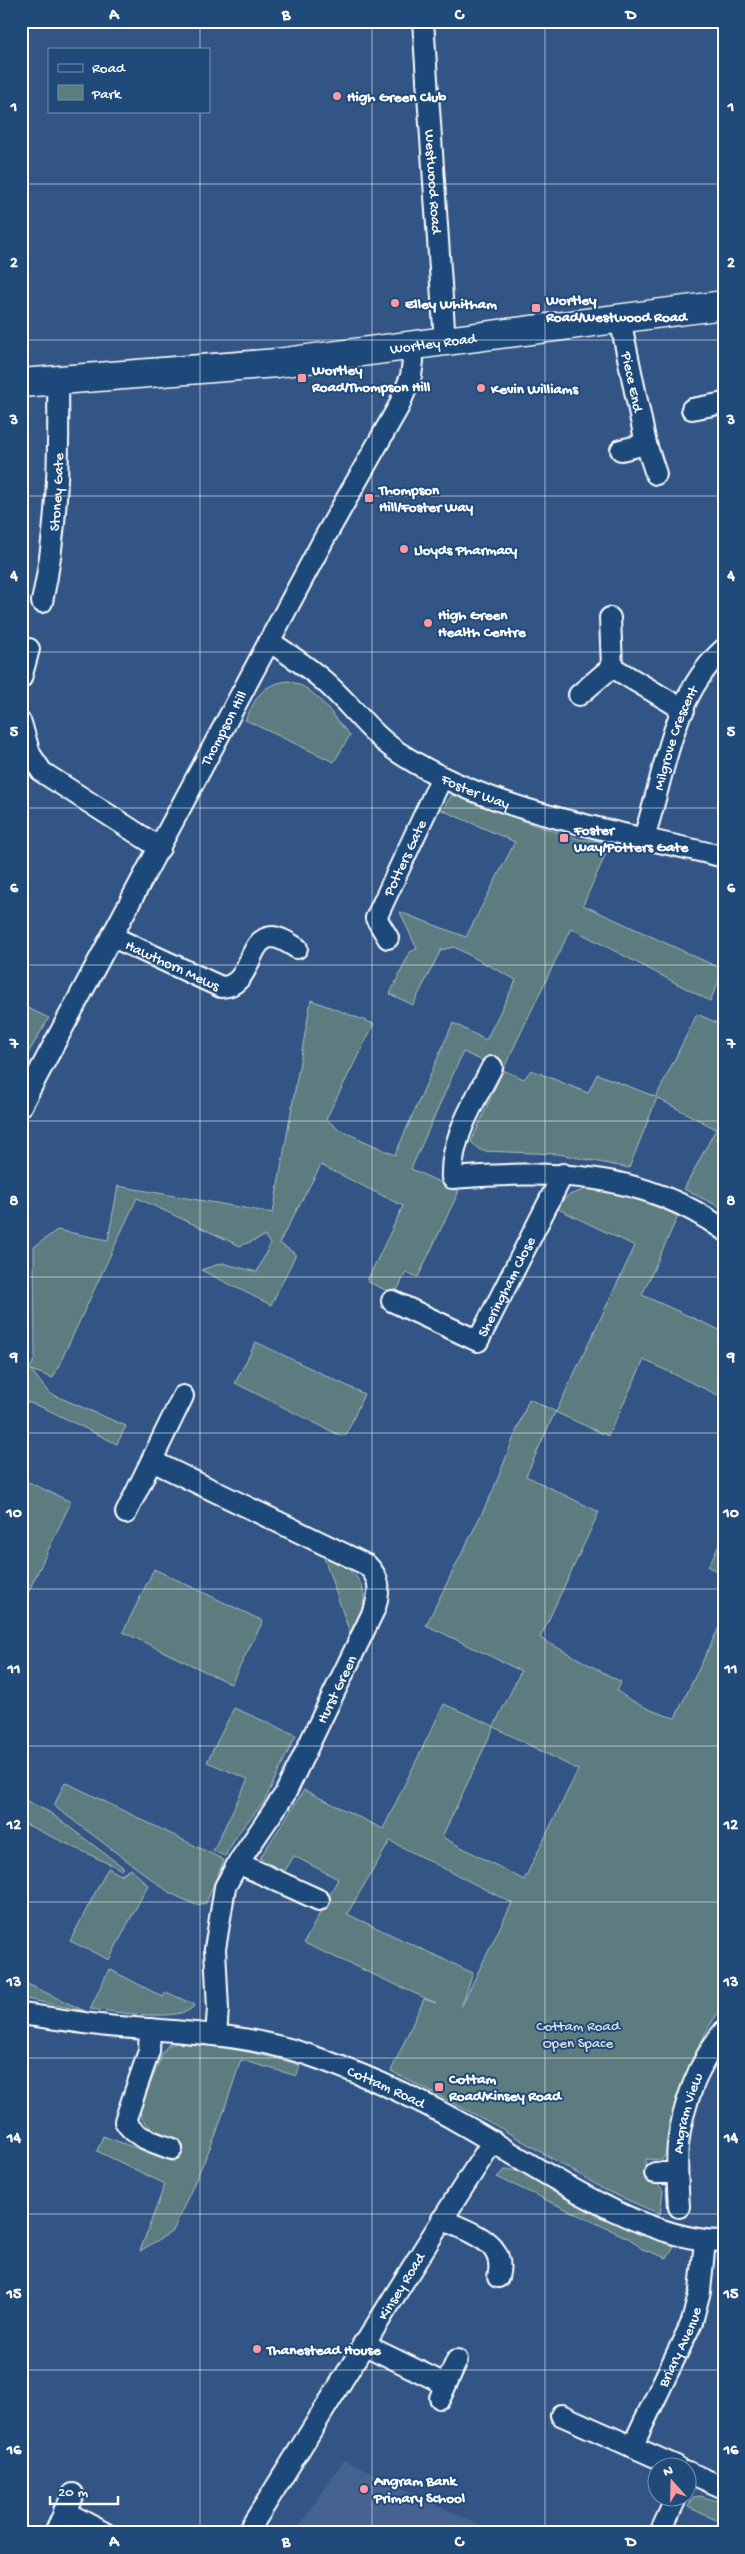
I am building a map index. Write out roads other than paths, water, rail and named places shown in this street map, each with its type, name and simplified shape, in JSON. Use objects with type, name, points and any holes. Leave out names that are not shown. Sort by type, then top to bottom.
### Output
[{"type":"street","name":"Westwood Road","points":[[423,21],[445,342]]},
{"type":"street","name":"Wortley Road","points":[[21,383],[277,363],[724,306]]},
{"type":"street","name":"Piece End","points":[[620,319],[646,444],[656,474]]},
{"type":"street","name":"Thompson Hill","points":[[21,1106],[113,937],[269,641],[370,455],[399,406],[411,376],[413,361],[411,346]]},
{"type":"street","name":"Stoney Gate","points":[[42,602],[51,563],[59,480],[58,381]]},
{"type":"street","points":[[692,409],[724,404]]},
{"type":"street","points":[[621,450],[646,444]]},
{"type":"street","points":[[610,618],[612,667]]},
{"type":"street","name":"Foster Way","points":[[269,641],[324,681],[378,738],[403,756],[442,777],[483,795],[567,820],[724,857]]},
{"type":"street","points":[[21,678],[29,649]]},
{"type":"street","name":"Milgrove Crescent","points":[[644,837],[658,782],[684,710],[704,672],[724,649]]},
{"type":"street","points":[[579,695],[612,667]]},
{"type":"street","points":[[612,667],[684,710]]},
{"type":"street","points":[[21,723],[30,754],[42,772],[160,848]]},
{"type":"street","name":"Potters Gate","points":[[388,938],[376,918],[442,777]]},
{"type":"street","name":"Hawthorn Mews","points":[[113,937],[220,987],[229,987],[240,979],[258,944],[265,938],[274,937],[297,948]]},
{"type":"street","points":[[492,1067],[460,1133],[451,1165],[452,1178],[563,1174],[621,1183],[695,1211],[724,1230]]},
{"type":"street","name":"Sheringham Close","points":[[392,1300],[478,1341],[563,1174]]},
{"type":"street","points":[[126,1513],[183,1396]]},
{"type":"street","name":"Hurst Green","points":[[152,1461],[367,1565],[376,1575],[380,1590],[376,1608],[285,1794],[238,1863],[225,1887],[215,1949],[218,2009],[216,2034]]},
{"type":"street","points":[[238,1863],[319,1900]]},
{"type":"street","name":"Cottam Road","points":[[21,2014],[150,2029],[216,2034],[272,2045],[322,2059],[411,2097],[493,2141],[590,2198],[639,2221],[714,2241]]},
{"type":"street","points":[[150,2029],[149,2051],[125,2121],[137,2135],[172,2149]]},
{"type":"street","name":"Angram View","points":[[679,2208],[678,2145],[686,2107],[699,2072],[724,2031]]},
{"type":"street","name":"Kinsey Road","points":[[247,2533],[308,2438],[363,2344],[493,2141]]},
{"type":"street","name":"Angram View","points":[[655,2173],[677,2173]]},
{"type":"street","points":[[442,2219],[492,2245],[500,2260],[501,2267],[498,2278]]},
{"type":"street","name":"Briary Avenue","points":[[632,2447],[692,2322],[714,2241]]},
{"type":"street","points":[[363,2344],[442,2391],[457,2360]]},
{"type":"street","points":[[561,2415],[651,2456]]},
{"type":"street","points":[[698,2477],[724,2488]]},
{"type":"street","points":[[55,2533],[69,2503],[105,2533]]},
{"type":"street","points":[[660,2533],[672,2506]]},
{"type":"place","name":"High Green Club","points":[[337,96]]},
{"type":"place","name":"Elley Whitham","points":[[395,303]]},
{"type":"place","name":"Wortley Road/Westwood Road","points":[[536,308]]},
{"type":"place","name":"Wortley Road/Thompson Hill","points":[[302,378]]},
{"type":"place","name":"Kevin Williams","points":[[481,388]]},
{"type":"place","name":"Thompson Hill/Foster Way","points":[[369,498]]},
{"type":"place","name":"Lloyds Pharmacy","points":[[404,549]]},
{"type":"place","name":"High Green Health Centre","points":[[428,623]]},
{"type":"place","name":"Foster Way/Potters Gate","points":[[564,838]]},
{"type":"place","name":"Cottam Road/Kinsey Road","points":[[439,2087]]},
{"type":"place","name":"Thanestead House","points":[[257,2349]]},
{"type":"place","name":"Angram Bank Primary School","points":[[364,2489]]},
{"type":"park label","name":"Cottam Road Open Space","points":[[578,2034]]}]
